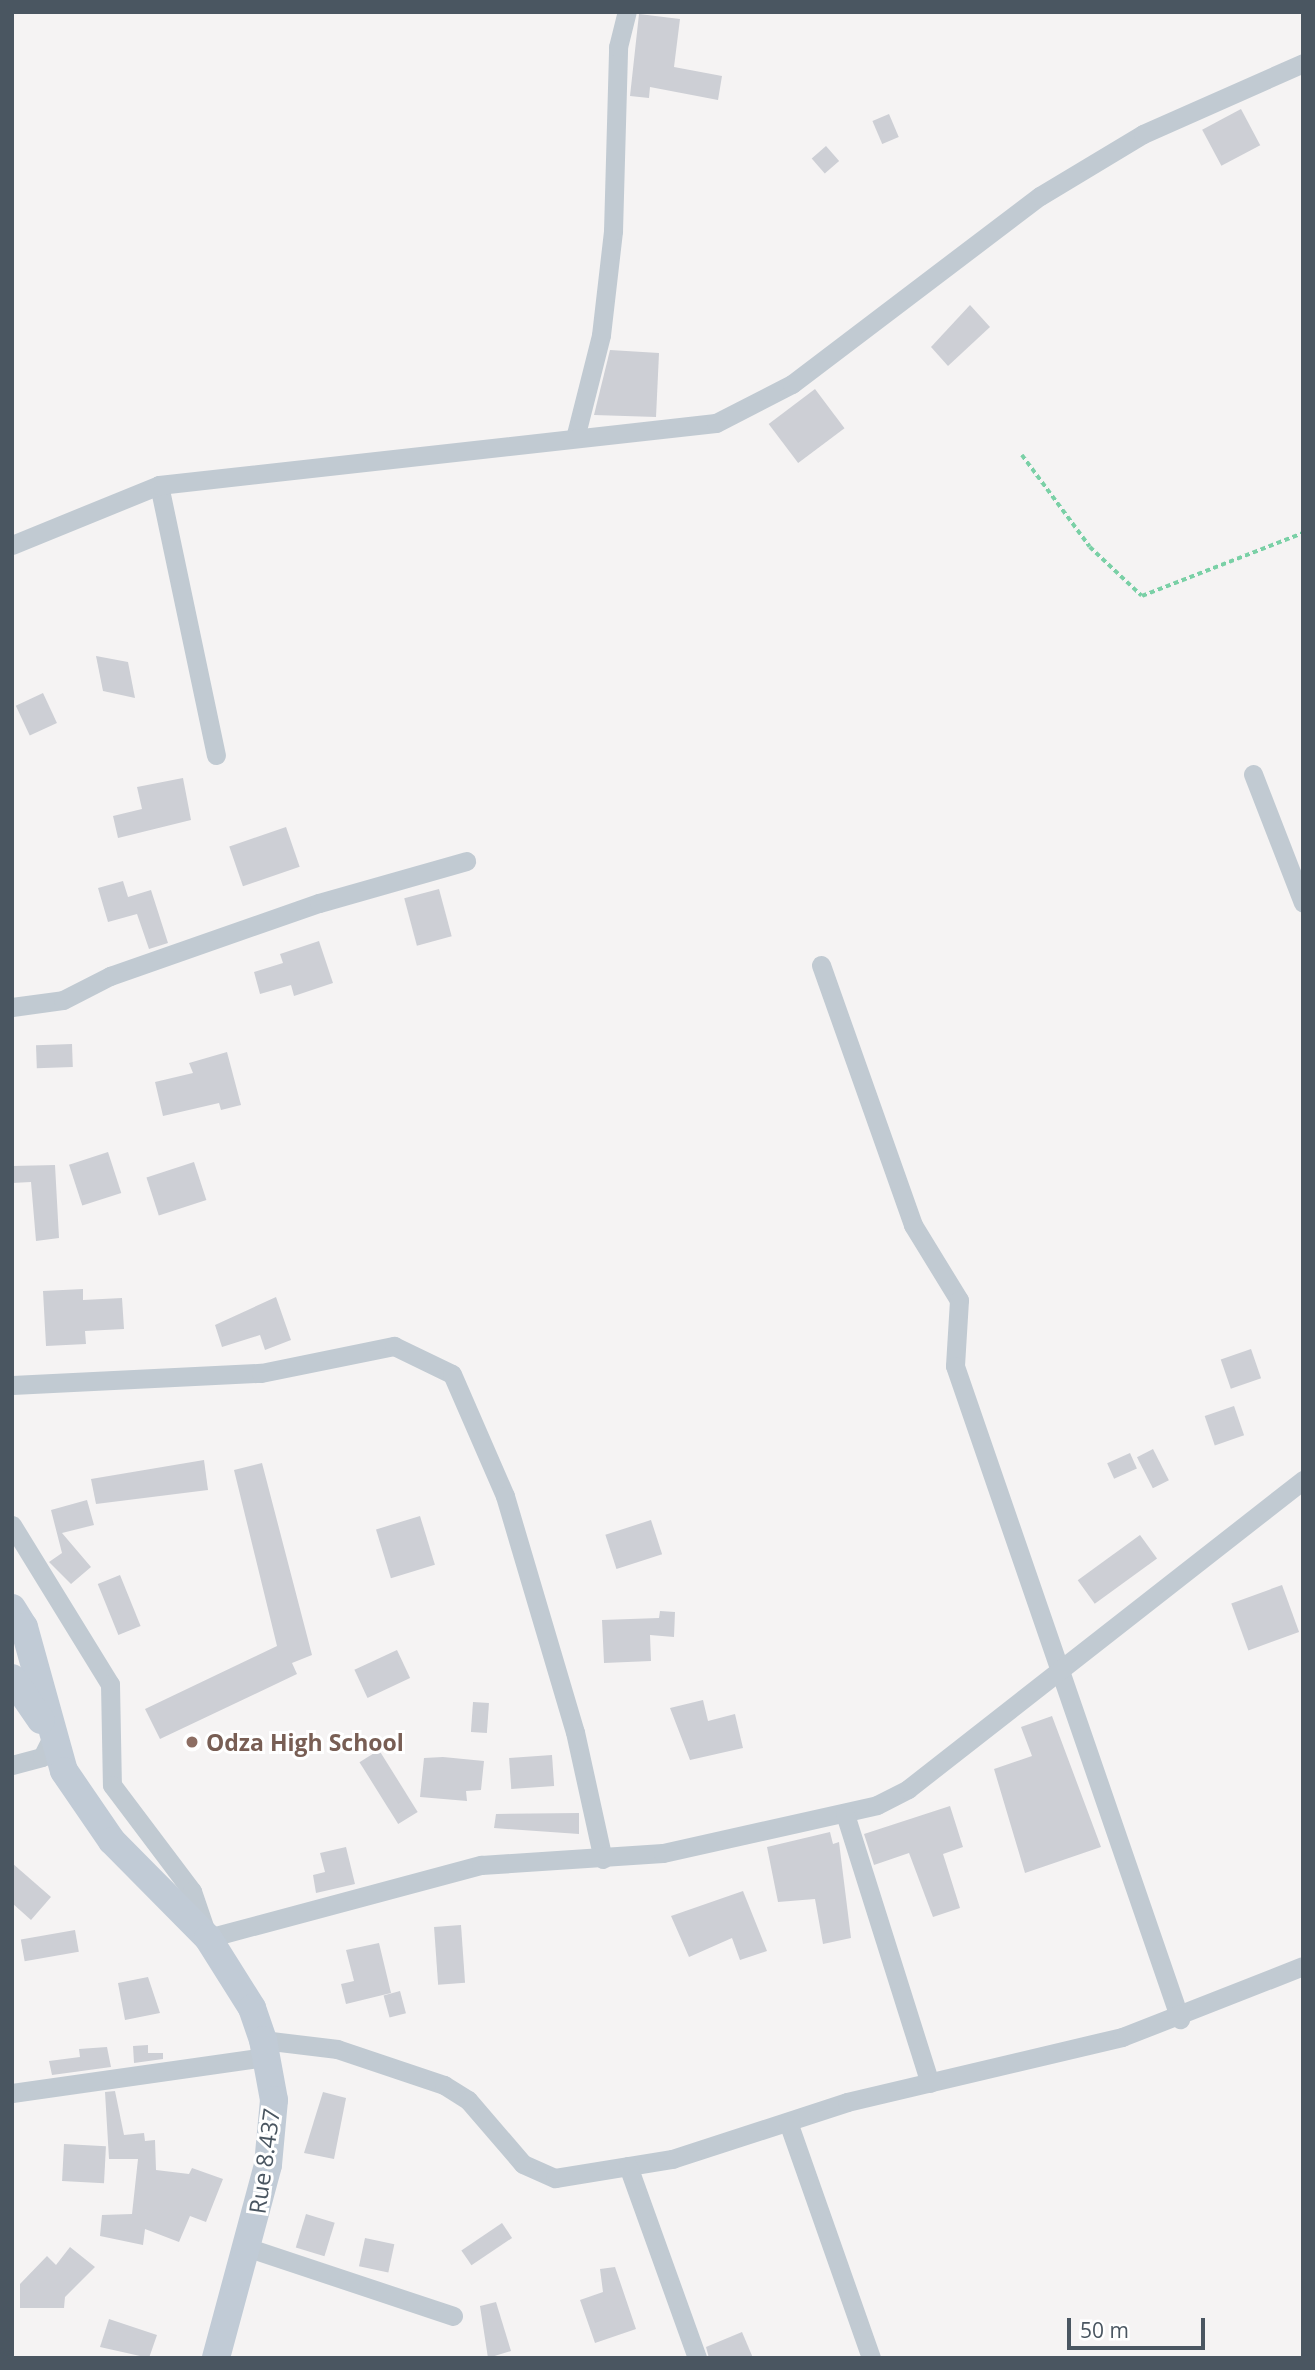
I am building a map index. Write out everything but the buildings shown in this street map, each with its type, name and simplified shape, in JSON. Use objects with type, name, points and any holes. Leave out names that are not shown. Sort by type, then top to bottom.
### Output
[{"type":"main road","name":"Rue 8.437","points":[[12,1608],[24,1627],[52,1737],[64,1771],[112,1841],[208,1938],[252,2008],[264,2048],[273,2132],[249,2248],[216,2358]]},
{"type":"main road","name":"Rue 8.437","points":[[12,1678],[52,1737]]},
{"type":"street","points":[[575,438],[601,335],[613,231],[618,47],[627,12]]},
{"type":"street","points":[[12,545],[159,485],[716,423],[746,411],[792,384],[1041,196],[1143,134],[1303,63]]},
{"type":"street","points":[[159,485],[216,755]]},
{"type":"street","points":[[1253,774],[1303,903]]},
{"type":"street","points":[[12,1007],[63,1000],[110,976],[318,903],[466,861]]},
{"type":"street","points":[[821,965],[913,1225],[958,1300],[955,1366],[996,1469],[1058,1673],[1180,2019]]},
{"type":"street","points":[[12,1385],[261,1373],[394,1346],[452,1374],[505,1496],[575,1732],[603,1860]]},
{"type":"street","points":[[12,1525],[110,1684],[112,1785],[192,1891],[208,1938],[481,1865],[603,1860],[845,1814],[908,1789],[1303,1480]]},
{"type":"street","points":[[12,1765],[42,1757],[52,1737]]},
{"type":"street","points":[[845,1814],[930,2083]]},
{"type":"street","points":[[12,2093],[264,2048],[337,2049],[444,2085],[468,2099],[538,2173],[555,2178],[628,2166],[930,2083],[1180,2019],[1303,1966]]},
{"type":"street","points":[[788,2122],[871,2358]]},
{"type":"street","points":[[628,2166],[697,2358]]},
{"type":"street","points":[[249,2248],[453,2316]]},
{"type":"path","points":[[1021,455],[1090,547],[1143,596],[1303,533]]},
{"type":"place","name":"Odza High School","points":[[192,1742]]}]
